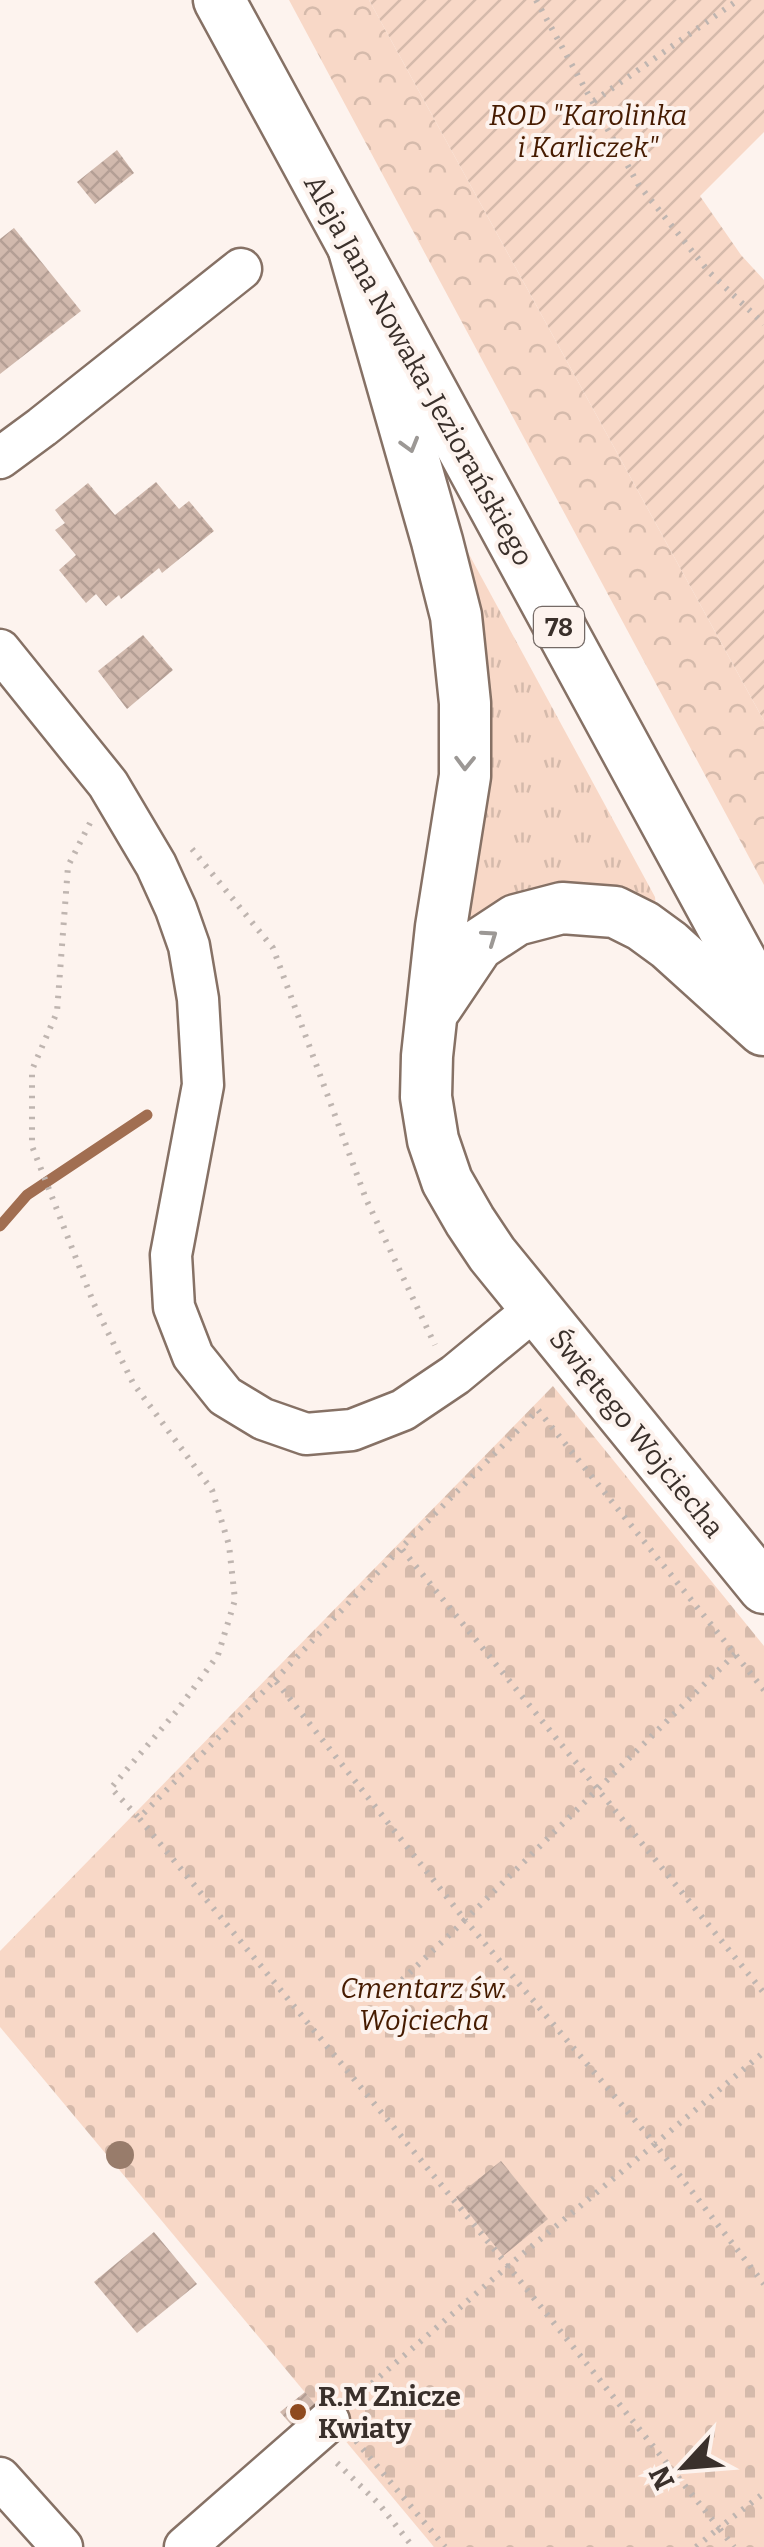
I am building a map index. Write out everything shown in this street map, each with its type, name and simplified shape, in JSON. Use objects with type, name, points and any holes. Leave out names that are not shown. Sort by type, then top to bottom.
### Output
[{"type":"main road","name":"Aleja Jana Nowaka-Jeziorańskiego","points":[[219,0],[764,1003]]},
{"type":"main road","points":[[354,250],[438,541],[456,616],[462,668],[466,776],[441,927],[427,1056],[426,1097],[433,1140],[447,1180],[470,1221],[535,1309]]},
{"type":"main road","points":[[432,1014],[478,944],[516,920],[562,908],[615,912],[643,926],[670,945],[764,1031]]},
{"type":"main road","name":"Świętego Wojciecha","points":[[535,1309],[764,1588]]},
{"type":"street","points":[[0,458],[241,270]]},
{"type":"street","name":"Świętego Wojciecha","points":[[0,650],[108,784],[156,865],[189,946],[198,998],[203,1085],[172,1255],[174,1307],[193,1356],[225,1396],[264,1419],[306,1434],[352,1430],[403,1410],[455,1375],[535,1309]]},
{"type":"street","points":[[185,2547],[332,2418]]},
{"type":"street","points":[[0,2478],[62,2547]]},
{"type":"path","points":[[536,0],[638,184],[708,272],[764,324]]},
{"type":"path","points":[[594,101],[738,0]]},
{"type":"path","points":[[116,798],[87,826],[68,866],[57,1012],[32,1070],[32,1146],[94,1304],[133,1383],[212,1490],[229,1546],[235,1600],[218,1655],[176,1712],[111,1788],[508,2266],[734,2547]]},
{"type":"path","points":[[185,840],[274,948],[366,1199],[436,1346]]},
{"type":"path","points":[[137,1816],[538,1410],[764,1690]]},
{"type":"path","points":[[401,1548],[764,1993]]},
{"type":"path","points":[[402,1980],[735,1654]]},
{"type":"path","points":[[274,1680],[464,1920],[655,2144],[764,2284]]},
{"type":"path","points":[[413,2547],[379,2504],[319,2445],[332,2418],[764,2052]]},
{"type":"path","points":[[332,2418],[445,2547]]},
{"type":"path","points":[[696,2547],[764,2493]]},
{"type":"green space","points":[[289,0],[369,0],[764,721],[764,885]]},
{"type":"green space","name":"ROD \"Karolinka i Karliczek\"","points":[[369,0],[764,0],[764,132],[700,196],[741,255],[764,280],[764,721]]},
{"type":"green space","points":[[458,534],[655,897],[656,907],[461,937]]},
{"type":"green space","name":"Cmentarz św. Wojciecha","points":[[553,1386],[764,1646],[764,2547],[434,2547],[0,2027],[0,1951]]},
{"type":"building","points":[[117,150],[134,173],[95,204],[77,182]]},
{"type":"building","points":[[14,228],[81,311],[0,374],[0,239]]},
{"type":"building","points":[[156,482],[179,509],[189,501],[214,531],[162,573],[159,568],[121,599],[119,595],[106,606],[96,594],[86,603],[59,570],[76,555],[55,530],[65,523],[55,510],[88,483],[115,515]]},
{"type":"building","points":[[143,635],[173,670],[127,709],[98,671]]},
{"type":"building","points":[[501,2161],[548,2219],[503,2256],[456,2197]]},
{"type":"building","points":[[154,2232],[197,2284],[137,2333],[94,2282]]},
{"type":"building","points":[[305,2392],[318,2408],[294,2428],[280,2412]]},
{"type":"waterway","points":[[0,1226],[27,1195],[147,1115]]},
{"type":"place","name":"R.M Znicze Kwiaty","points":[[298,2412]]}]
